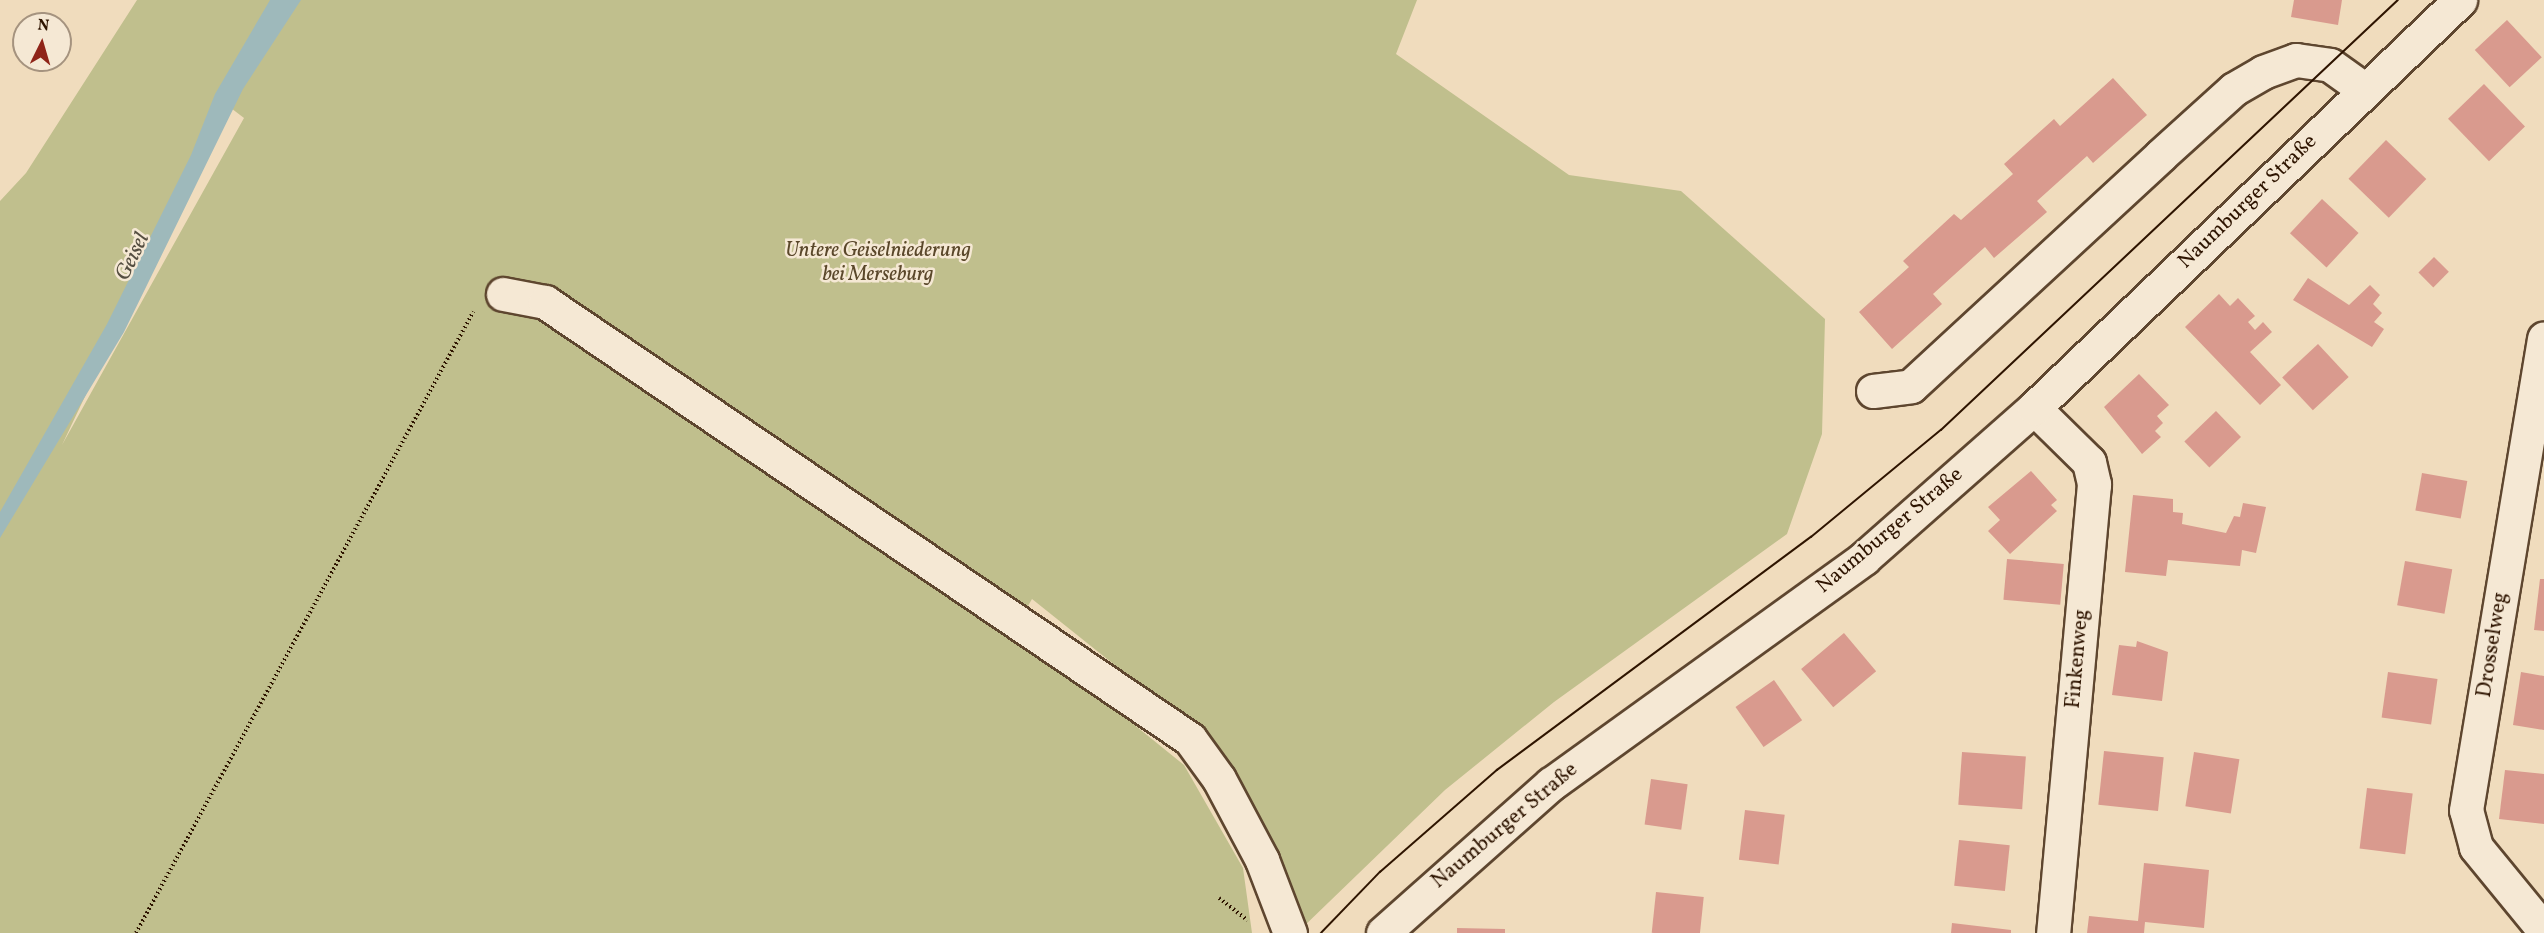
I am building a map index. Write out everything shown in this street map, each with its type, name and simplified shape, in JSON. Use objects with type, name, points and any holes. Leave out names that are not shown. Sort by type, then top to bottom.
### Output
[{"type":"street","name":"Naumburger Straße","points":[[1383,933],[1551,784],[1864,558],[2034,408],[2460,0]]},
{"type":"street","points":[[1873,391],[1911,386],[2244,83],[2296,60],[2330,64],[2365,90]]},
{"type":"street","points":[[503,294],[545,302],[1190,739],[1219,779],[1262,860],[1290,933]]},
{"type":"street","name":"Drosselweg","points":[[2543,929],[2476,848],[2466,810],[2544,338]]},
{"type":"street","name":"Finkenweg","points":[[2034,408],[2089,462],[2094,484],[2053,933]]},
{"type":"path","points":[[136,933],[478,303],[503,294]]},
{"type":"green space","name":"Untere Geiselniederung bei Merseburg","points":[[137,0],[1417,0],[1396,54],[1569,175],[1681,191],[1825,319],[1822,434],[1787,534],[1554,702],[1445,790],[1300,930],[1161,702],[1032,599],[1011,635],[1095,693],[1184,765],[1243,868],[1252,933],[0,933],[0,201],[26,173]],"holes":[[[223,102],[244,118],[62,445]]]},
{"type":"water","points":[[270,0],[301,0],[243,89],[124,332],[0,538],[0,512],[107,324],[191,155],[215,94]]},
{"type":"building","points":[[2294,0],[2342,0],[2338,25],[2291,17]]},
{"type":"building","points":[[2507,20],[2542,57],[2510,87],[2475,50]]},
{"type":"building","points":[[2113,78],[2147,115],[2093,163],[2087,156],[2037,201],[2047,212],[1994,258],[1985,247],[1933,294],[1942,304],[1892,349],[1859,312],[1909,267],[1903,261],[1954,214],[1961,220],[2013,174],[2004,164],[2054,119],[2060,126]]},
{"type":"building","points":[[2484,84],[2525,126],[2489,161],[2448,119]]},
{"type":"building","points":[[2386,140],[2426,179],[2389,218],[2348,179]]},
{"type":"building","points":[[2322,199],[2359,233],[2327,267],[2290,233]]},
{"type":"building","points":[[2434,257],[2449,272],[2433,287],[2418,273]]},
{"type":"building","points":[[2308,278],[2349,305],[2370,285],[2380,295],[2373,304],[2382,313],[2374,322],[2384,329],[2372,347],[2293,300]]},
{"type":"building","points":[[2219,294],[2230,306],[2238,298],[2255,316],[2248,322],[2255,330],[2263,322],[2272,332],[2250,352],[2281,385],[2260,405],[2185,327]]},
{"type":"building","points":[[2318,344],[2349,377],[2313,410],[2282,377]]},
{"type":"building","points":[[2139,374],[2169,405],[2157,416],[2163,423],[2155,431],[2161,437],[2142,454],[2104,407]]},
{"type":"building","points":[[2216,411],[2241,437],[2209,467],[2184,442]]},
{"type":"building","points":[[2031,471],[2057,500],[2051,505],[2057,511],[2010,554],[1988,531],[2000,520],[1988,507]]},
{"type":"building","points":[[2422,473],[2467,481],[2461,518],[2415,510]]},
{"type":"building","points":[[2133,495],[2173,499],[2173,512],[2183,513],[2182,524],[2226,533],[2234,516],[2240,517],[2243,503],[2266,507],[2256,553],[2242,550],[2240,566],[2168,560],[2166,576],[2125,572]]},
{"type":"building","points":[[2007,559],[2064,564],[2060,605],[2003,600]]},
{"type":"building","points":[[2405,561],[2452,569],[2444,614],[2397,605]]},
{"type":"building","points":[[2540,579],[2544,579],[2544,631],[2534,630]]},
{"type":"building","points":[[1844,633],[1876,671],[1833,707],[1801,669]]},
{"type":"building","points":[[2137,641],[2168,652],[2162,701],[2112,695],[2119,645],[2136,647]]},
{"type":"building","points":[[2388,672],[2438,679],[2431,725],[2382,718]]},
{"type":"building","points":[[2521,672],[2544,676],[2544,730],[2513,725]]},
{"type":"building","points":[[1774,680],[1802,720],[1764,747],[1735,707]]},
{"type":"building","points":[[2104,751],[2164,757],[2158,811],[2098,805]]},
{"type":"building","points":[[1962,752],[2026,756],[2022,809],[1958,805]]},
{"type":"building","points":[[2194,752],[2239,759],[2231,814],[2185,806]]},
{"type":"building","points":[[2505,770],[2544,774],[2544,824],[2499,819]]},
{"type":"building","points":[[1651,779],[1688,784],[1681,830],[1645,825]]},
{"type":"building","points":[[2367,788],[2413,794],[2405,854],[2360,849]]},
{"type":"building","points":[[1745,810],[1785,815],[1779,865],[1739,860]]},
{"type":"building","points":[[1959,840],[2010,845],[2005,891],[1954,886]]},
{"type":"building","points":[[2144,863],[2209,870],[2204,928],[2145,922],[2144,933],[2087,933],[2089,916],[2138,921]]},
{"type":"building","points":[[1656,892],[1704,897],[1700,933],[1652,933]]},
{"type":"building","points":[[1952,923],[2011,930],[2011,933],[1951,933]]},
{"type":"building","points":[[1457,928],[1505,929],[1505,933],[1457,933]]},
{"type":"tram line","points":[[1321,933],[1380,872],[1497,770],[1811,537],[1941,430],[2398,0]]},
{"type":"water label","name":"Geisel","points":[[133,257]]}]
